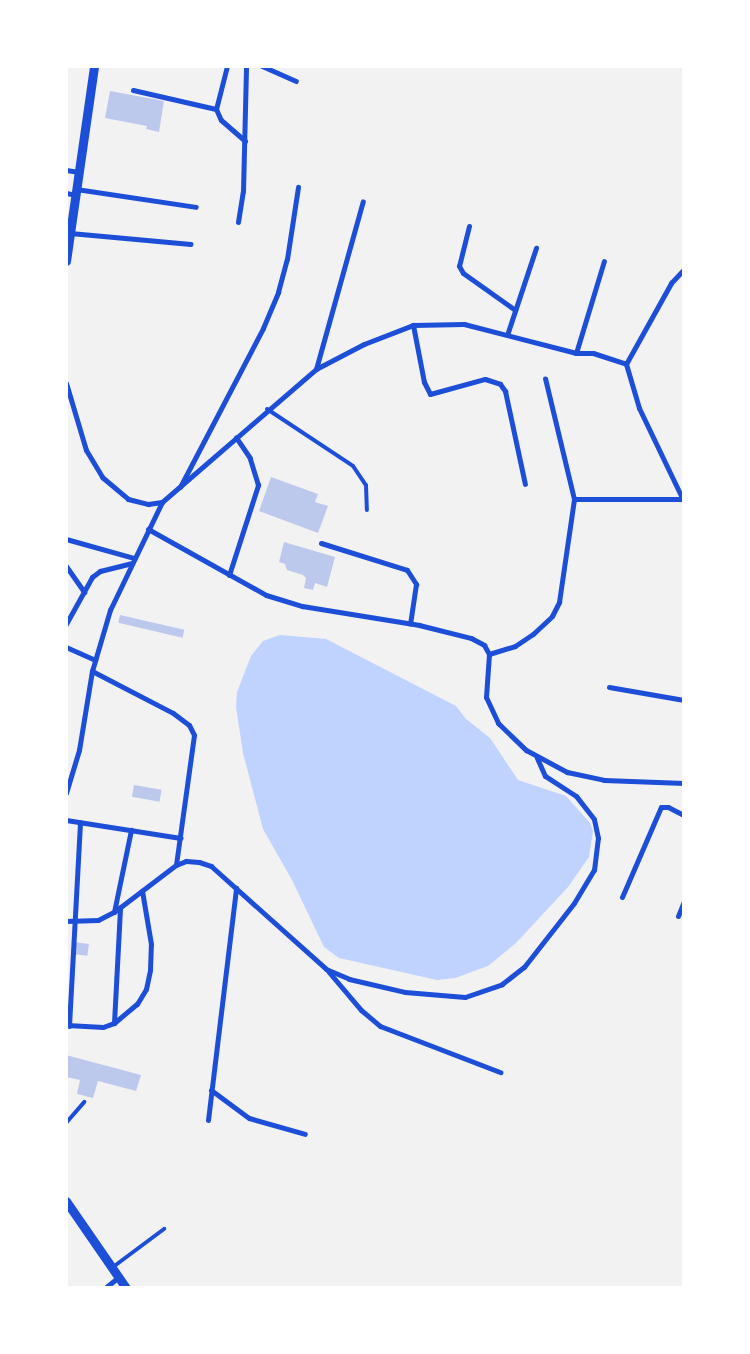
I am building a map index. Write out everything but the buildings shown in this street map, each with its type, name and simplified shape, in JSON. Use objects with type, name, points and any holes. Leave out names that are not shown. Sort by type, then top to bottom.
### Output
[{"type":"street","points":[[66,261],[73,192],[79,172],[94,66]]},
{"type":"street","points":[[227,66],[216,109],[221,120],[245,141]]},
{"type":"street","points":[[238,222],[243,191],[246,66]]},
{"type":"street","points":[[262,66],[296,81]]},
{"type":"street","points":[[133,90],[216,109]]},
{"type":"street","points":[[66,170],[79,172]]},
{"type":"street","points":[[178,490],[263,328],[278,292],[287,260],[298,187]]},
{"type":"street","points":[[73,192],[196,207]]},
{"type":"street","points":[[316,369],[363,201]]},
{"type":"street","points":[[469,226],[459,266],[463,273],[515,310]]},
{"type":"street","points":[[70,233],[191,244]]},
{"type":"street","points":[[507,335],[536,248]]},
{"type":"street","points":[[576,353],[604,260]]},
{"type":"street","points":[[574,499],[683,501],[639,408],[626,364],[671,283],[684,268]]},
{"type":"street","points":[[66,793],[79,750],[92,671],[110,610],[162,502],[178,490],[267,409],[316,369],[364,344],[413,325],[464,324],[576,353],[593,353],[626,364]]},
{"type":"street","points":[[413,325],[424,382],[430,394],[485,379],[500,384],[506,391],[525,484]]},
{"type":"street","points":[[489,654],[515,646],[544,626],[559,602],[574,499],[545,378]]},
{"type":"street","points":[[66,383],[86,450],[102,477],[128,499],[148,504],[162,502]]},
{"type":"street","points":[[229,575],[258,485],[250,458],[236,437]]},
{"type":"street","points":[[148,529],[266,595],[302,606],[410,624],[471,638],[484,645],[489,654],[486,697],[491,709],[510,737],[537,758],[567,772],[604,780],[684,783]]},
{"type":"street","points":[[66,540],[133,561]]},
{"type":"street","points":[[321,544],[407,570],[416,584],[410,624]]},
{"type":"street","points":[[66,624],[92,577],[100,571],[133,561]]},
{"type":"street","points":[[66,566],[84,592]]},
{"type":"street","points":[[66,647],[95,660]]},
{"type":"street","points":[[92,671],[173,713],[189,725],[195,745],[176,865]]},
{"type":"street","points":[[609,687],[684,700]]},
{"type":"street","points":[[326,969],[362,982],[436,997],[475,994],[502,984],[524,967],[592,876],[598,838],[597,828],[590,810],[576,796],[545,776],[537,758]]},
{"type":"street","points":[[622,897],[661,807],[668,807],[684,815]]},
{"type":"street","points":[[66,820],[180,838]]},
{"type":"street","points":[[80,822],[68,1025],[103,1027],[114,1023],[137,1004],[146,989],[150,970],[151,944],[142,891]]},
{"type":"street","points":[[114,912],[131,830]]},
{"type":"street","points":[[66,921],[98,920],[114,912],[176,865],[186,861],[211,866],[326,969],[361,1010],[380,1026],[500,1072]]},
{"type":"street","points":[[208,1120],[236,888]]},
{"type":"street","points":[[678,916],[684,901]]},
{"type":"street","points":[[114,1023],[120,907]]},
{"type":"street","points":[[211,1090],[249,1118],[305,1134]]},
{"type":"street","points":[[66,1202],[120,1276],[126,1288]]},
{"type":"street","points":[[105,1288],[120,1276]]},
{"type":"lane","points":[[267,409],[353,466],[366,485],[367,510]]},
{"type":"lane","points":[[66,1123],[84,1102]]},
{"type":"lane","points":[[113,1266],[164,1229]]},
{"type":"water","points":[[280,635],[326,639],[456,706],[466,719],[490,738],[518,780],[566,796],[590,823],[593,831],[589,857],[568,887],[516,943],[488,966],[455,978],[437,980],[339,958],[324,947],[292,880],[263,829],[243,753],[236,707],[237,692],[251,656],[263,641]]}]
